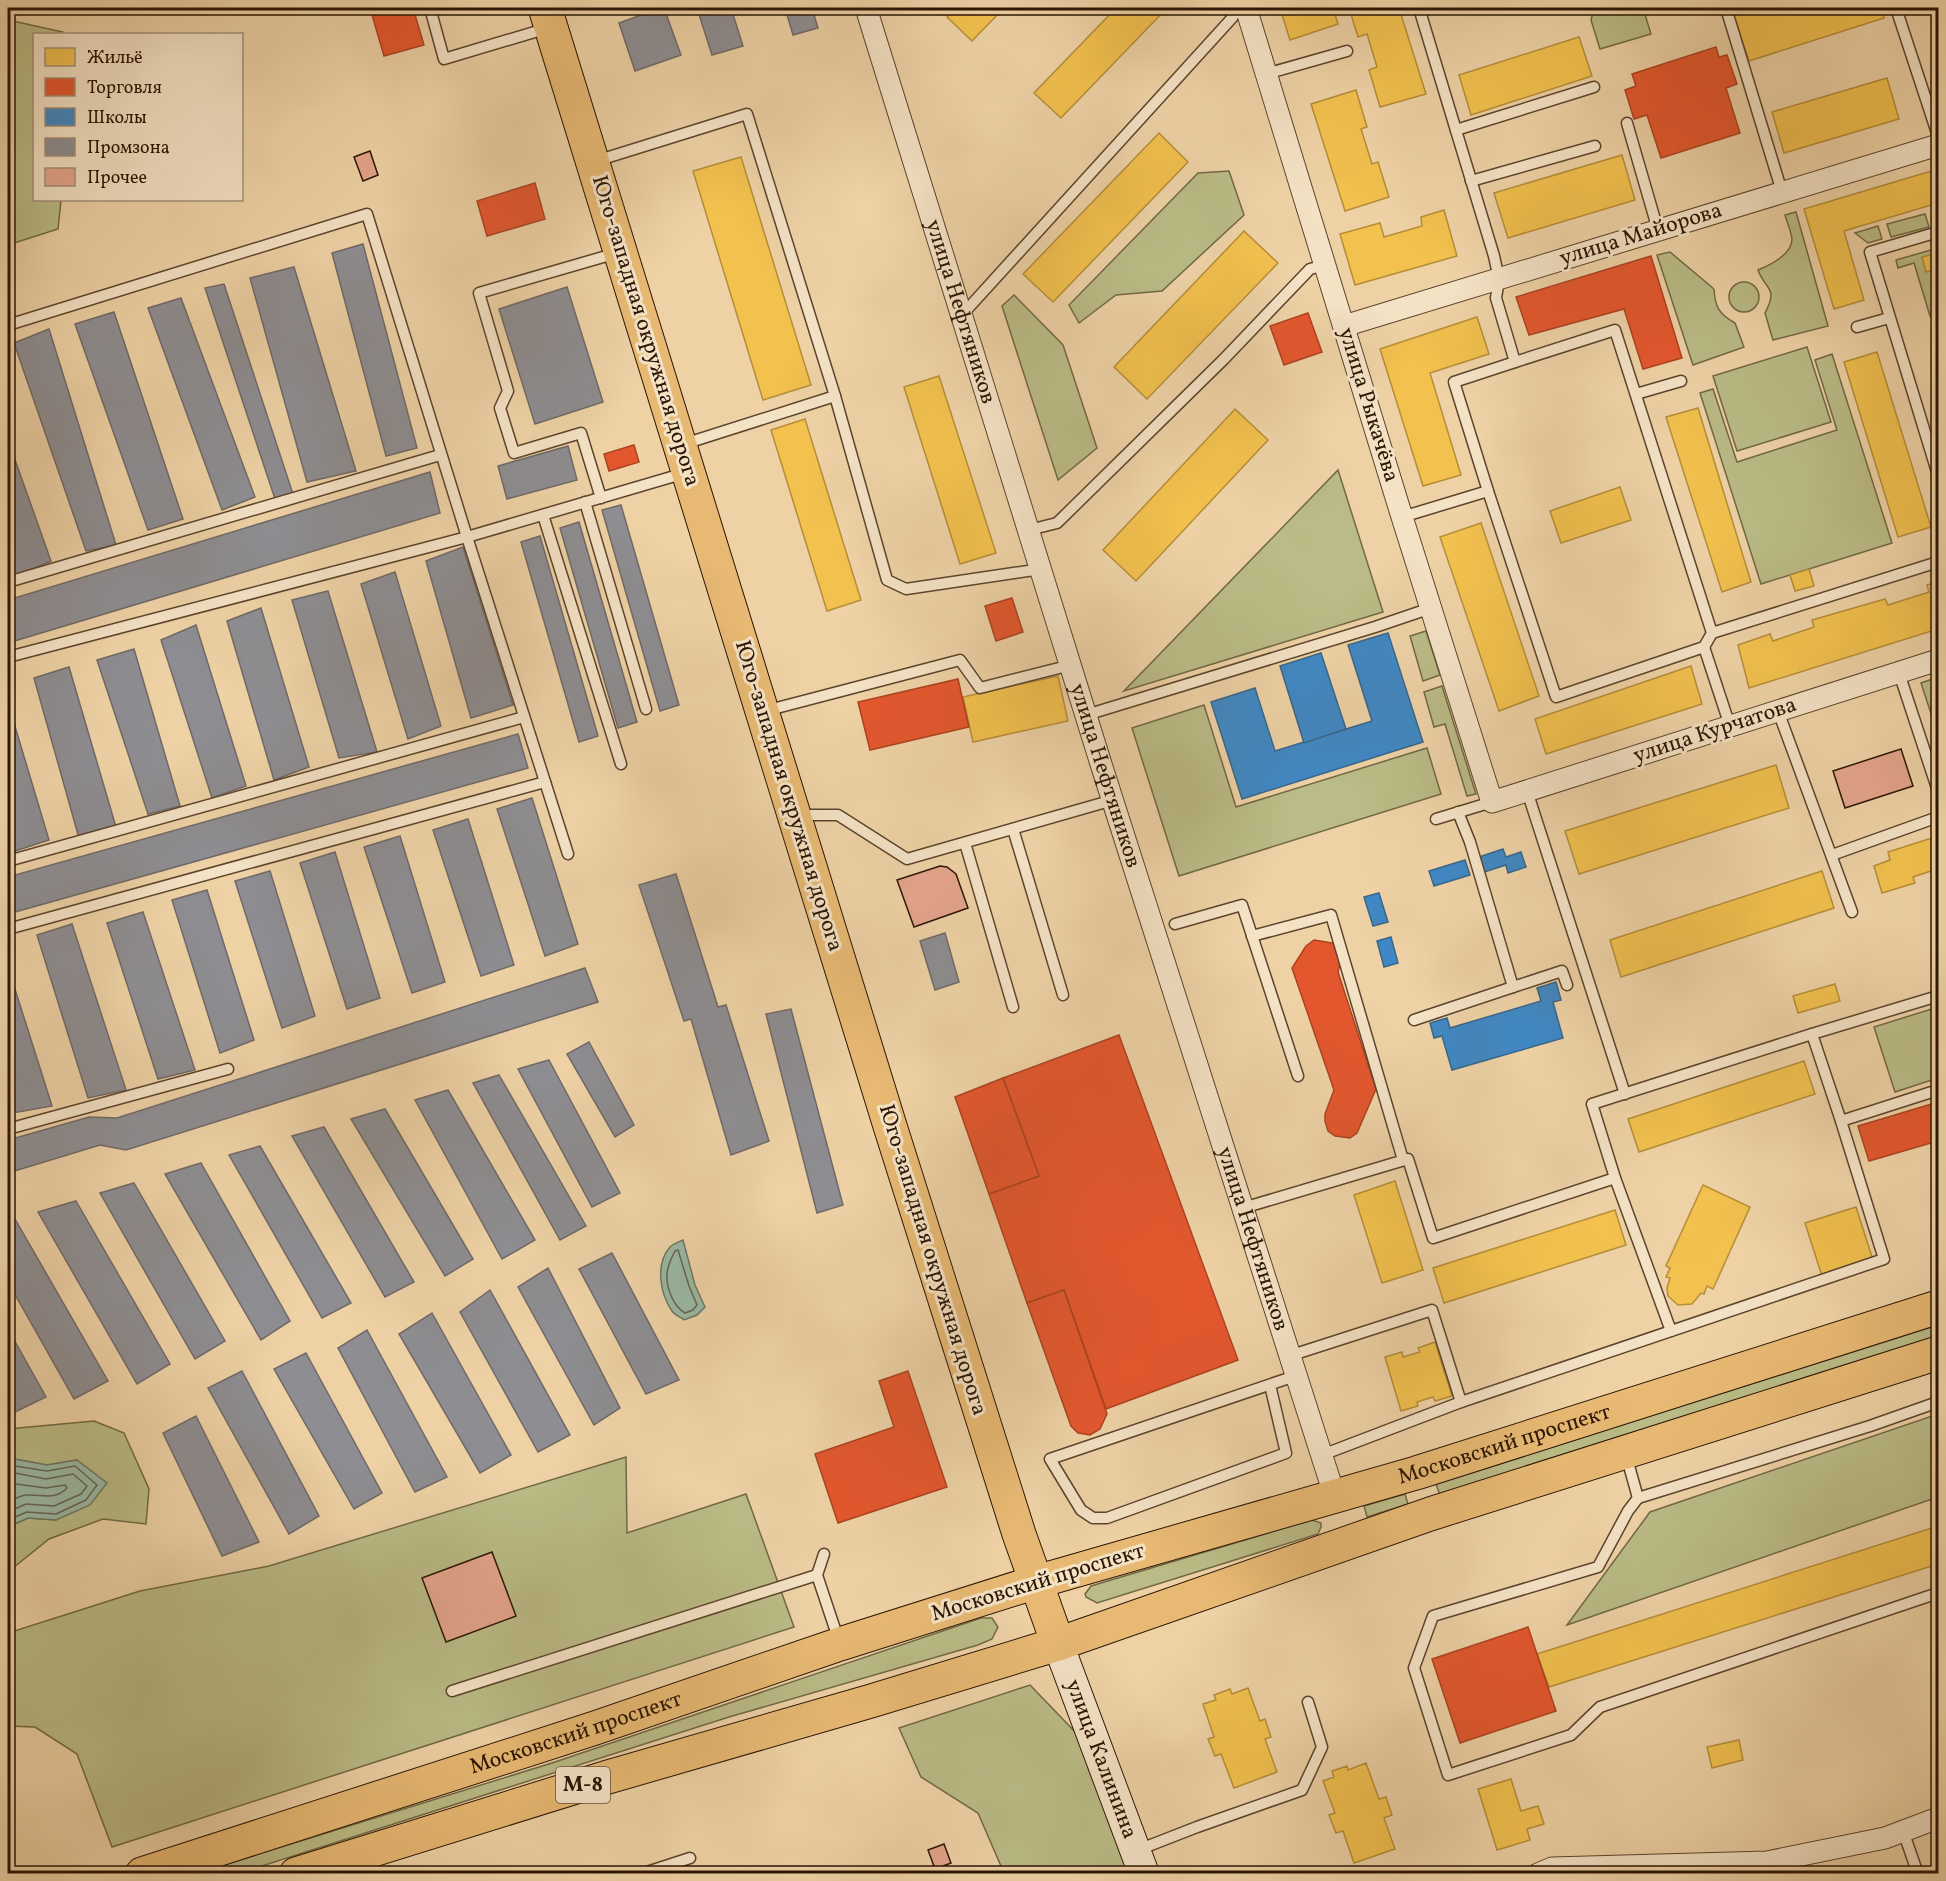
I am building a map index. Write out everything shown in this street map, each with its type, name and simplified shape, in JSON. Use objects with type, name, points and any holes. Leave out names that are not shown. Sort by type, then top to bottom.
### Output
[{"type":"main road","name":"Юго-западная окружная дорога","points":[[548,17],[793,815],[969,1375],[1058,1644]]},
{"type":"main road","name":"Московский проспект","points":[[142,1874],[584,1732],[840,1644],[1036,1582],[1416,1473],[1938,1306]]},
{"type":"main road","name":"Московский проспект","points":[[296,1874],[608,1777],[1058,1644],[1430,1514],[1938,1353]]},
{"type":"main road","points":[[1416,1473],[1430,1514]]},
{"type":"main road","name":"улица Нефтяников","points":[[1335,1497],[1348,1542]]},
{"type":"main road","name":"улица Калинина","points":[[1058,1644],[1140,1862]]},
{"type":"street","name":"улица Рыкачёва","points":[[1246,8],[1492,802]]},
{"type":"street","name":"улица Нефтяников","points":[[868,9],[1086,715],[1335,1497]]},
{"type":"street","name":"улица Майорова","points":[[1344,326],[1938,145]]},
{"type":"street","name":"улица Курчатова","points":[[1492,802],[1938,660]]},
{"type":"street","points":[[1538,1874],[1552,1868],[1618,1870],[1767,1862],[1885,1838],[1938,1818]]},
{"type":"lane","points":[[430,8],[444,59],[548,17]]},
{"type":"lane","points":[[962,315],[1239,8]]},
{"type":"lane","points":[[1419,8],[1494,256],[1499,279],[1496,298],[1515,362]]},
{"type":"lane","points":[[1726,8],[1782,192]]},
{"type":"lane","points":[[1896,8],[1938,136]]},
{"type":"lane","points":[[1266,74],[1347,51]]},
{"type":"lane","points":[[1456,130],[1594,87]]},
{"type":"lane","points":[[592,162],[747,114],[835,396],[887,580],[906,589],[1041,569]]},
{"type":"lane","points":[[1627,123],[1658,230]]},
{"type":"lane","points":[[1472,181],[1595,146]]},
{"type":"lane","points":[[8,326],[367,214],[440,455],[567,854]]},
{"type":"lane","points":[[1938,232],[1870,252],[1938,475]]},
{"type":"lane","points":[[601,498],[581,434],[514,453],[500,408],[508,391],[479,293],[621,252]]},
{"type":"lane","points":[[1029,530],[1057,523],[1224,359],[1310,269],[1325,265]]},
{"type":"lane","points":[[1857,327],[1889,318]]},
{"type":"lane","points":[[1712,633],[1615,330],[1454,381],[1556,697],[1704,647],[1712,633],[1938,562]]},
{"type":"lane","points":[[1636,394],[1681,381]]},
{"type":"lane","points":[[8,657],[466,537],[601,498],[685,458],[835,396]]},
{"type":"lane","points":[[8,582],[440,455]]},
{"type":"lane","points":[[1402,517],[1488,491]]},
{"type":"lane","points":[[585,502],[646,709]]},
{"type":"lane","points":[[543,515],[621,764]]},
{"type":"lane","points":[[1086,715],[1431,608]]},
{"type":"lane","points":[[1704,647],[1730,726]]},
{"type":"lane","points":[[762,712],[960,660],[980,688],[1071,664]]},
{"type":"lane","points":[[1899,673],[1938,791]]},
{"type":"lane","points":[[1778,711],[1852,912]]},
{"type":"lane","points":[[8,861],[524,717]]},
{"type":"lane","points":[[8,928],[545,782]]},
{"type":"lane","points":[[1527,791],[1625,1094]]},
{"type":"lane","points":[[793,815],[838,815],[907,859],[1113,800]]},
{"type":"lane","points":[[1436,819],[1492,802]]},
{"type":"lane","points":[[1458,812],[1470,842],[1514,987]]},
{"type":"lane","points":[[1832,855],[1938,817]]},
{"type":"lane","points":[[1013,829],[1063,994]]},
{"type":"lane","points":[[964,843],[1013,1007]]},
{"type":"lane","points":[[1175,924],[1242,905],[1298,1076]]},
{"type":"lane","points":[[1252,936],[1331,915],[1403,1160]]},
{"type":"lane","points":[[1414,1020],[1562,971],[1567,985]]},
{"type":"lane","points":[[1671,1331],[1615,1178],[1592,1104],[1938,996]]},
{"type":"lane","points":[[1322,1455],[1461,1402],[1884,1259],[1812,1034]]},
{"type":"lane","points":[[8,1129],[228,1069]]},
{"type":"lane","points":[[1841,1121],[1938,1090]]},
{"type":"lane","points":[[1243,1208],[1408,1159],[1433,1238],[1615,1178]]},
{"type":"lane","points":[[1270,1385],[1286,1453],[1107,1518],[1093,1518],[1081,1510],[1050,1459],[1270,1385],[1292,1366],[1432,1310],[1461,1402]]},
{"type":"lane","points":[[1938,1402],[1870,1426],[1638,1498],[1628,1511],[1598,1567],[1433,1616],[1414,1668],[1448,1775],[1571,1735],[1600,1707],[1938,1593]]},
{"type":"lane","points":[[1626,1453],[1638,1498]]},
{"type":"lane","points":[[824,1554],[817,1575],[840,1644]]},
{"type":"lane","points":[[452,1691],[817,1575]]},
{"type":"lane","points":[[1140,1862],[1197,1827],[1302,1790],[1322,1747],[1308,1702]]},
{"type":"lane","points":[[1903,1831],[1918,1874]]},
{"type":"lane","points":[[641,1874],[690,1858]]},
{"type":"green space","points":[[1594,8],[1643,8],[1651,34],[1600,49],[1591,20]]},
{"type":"green space","points":[[8,20],[63,33],[33,33],[33,201],[61,201],[58,229],[8,245]]},
{"type":"green space","points":[[1229,171],[1244,215],[1162,291],[1116,295],[1079,323],[1069,305],[1198,173]]},
{"type":"green space","points":[[1796,212],[1828,326],[1773,340],[1765,313],[1771,293],[1758,270],[1780,259],[1788,250],[1792,239],[1785,215]]},
{"type":"green space","points":[[1925,214],[1929,227],[1891,237],[1887,224]]},
{"type":"green space","points":[[1878,226],[1882,239],[1868,243],[1855,233]]},
{"type":"green space","points":[[1938,248],[1938,314],[1930,316],[1914,263],[1898,268],[1896,260]]},
{"type":"green space","points":[[1670,252],[1714,289],[1715,301],[1719,309],[1735,323],[1744,347],[1693,365],[1657,255]]},
{"type":"green space","points":[[1744,282],[1755,286],[1759,297],[1755,308],[1744,312],[1733,308],[1729,297],[1733,286]]},
{"type":"green space","points":[[1014,295],[1063,345],[1097,448],[1058,480],[1002,306]]},
{"type":"green space","points":[[1807,347],[1831,422],[1737,451],[1713,376]]},
{"type":"green space","points":[[1832,354],[1892,543],[1761,584],[1700,393],[1713,389],[1737,462],[1837,430],[1815,360]]},
{"type":"green space","points":[[1338,470],[1383,612],[1124,691]]},
{"type":"green space","points":[[1426,631],[1440,675],[1423,681],[1410,636]]},
{"type":"green space","points":[[1938,677],[1938,735],[1921,683]]},
{"type":"green space","points":[[1442,686],[1476,794],[1467,796],[1445,724],[1434,727],[1424,692]]},
{"type":"green space","points":[[1204,705],[1236,807],[1427,748],[1441,794],[1179,876],[1132,728]]},
{"type":"green space","points":[[1938,1007],[1938,1078],[1895,1092],[1874,1027]]},
{"type":"green space","points":[[1938,1325],[1938,1336],[1440,1495],[1436,1484]]},
{"type":"green space","points":[[1938,1414],[1938,1497],[1567,1625],[1650,1512]]},
{"type":"green space","points":[[94,1421],[124,1433],[149,1489],[146,1524],[103,1519],[49,1539],[8,1572],[8,1527],[28,1518],[56,1520],[77,1460],[47,1465],[14,1459],[8,1461],[8,1429]]},
{"type":"green space","points":[[626,1457],[627,1533],[746,1494],[794,1627],[112,1847],[77,1754],[35,1727],[8,1726],[8,1633],[140,1591],[269,1566]]},
{"type":"green space","points":[[1405,1494],[1408,1504],[1367,1517],[1364,1506]]},
{"type":"green space","points":[[1312,1520],[1321,1523],[1318,1534],[1097,1603],[1085,1594],[1091,1586]]},
{"type":"green space","points":[[981,1618],[992,1618],[998,1627],[992,1639],[978,1645],[729,1717],[240,1873],[198,1873],[555,1762]]},
{"type":"green space","points":[[1030,1685],[1078,1735],[1132,1873],[1004,1873],[978,1813],[921,1777],[899,1728]]},
{"type":"water","points":[[683,1240],[695,1285],[705,1307],[697,1315],[684,1320],[673,1312],[668,1304],[661,1279],[665,1254],[671,1246]]},
{"type":"water","points":[[14,1459],[47,1465],[77,1460],[107,1483],[90,1505],[56,1520],[28,1518],[8,1527],[8,1461]]},
{"type":"building: Жильё","points":[[956,8],[1004,8],[972,41],[947,17]]},
{"type":"building: Жильё","points":[[1116,8],[1167,8],[1061,118],[1034,93]]},
{"type":"building: Жильё","points":[[1280,8],[1333,8],[1338,24],[1290,40]]},
{"type":"building: Жильё","points":[[1349,8],[1399,8],[1426,94],[1380,107],[1369,70],[1377,67],[1367,34],[1358,37]]},
{"type":"building: Жильё","points":[[1760,8],[1881,8],[1884,18],[1749,61],[1734,16]]},
{"type":"building: Жильё","points":[[1579,37],[1592,76],[1471,115],[1459,75]]},
{"type":"building: Жильё","points":[[1887,78],[1899,119],[1784,153],[1772,112]]},
{"type":"building: Жильё","points":[[1356,90],[1367,127],[1361,129],[1372,164],[1378,162],[1389,197],[1345,211],[1311,104]]},
{"type":"building: Жильё","points":[[1159,133],[1188,162],[1053,302],[1023,274]]},
{"type":"building: Жильё","points":[[1622,155],[1635,200],[1508,238],[1494,193]]},
{"type":"building: Жильё","points":[[741,157],[811,385],[763,400],[693,171]]},
{"type":"building: Жильё","points":[[1938,169],[1938,203],[1844,231],[1864,300],[1834,309],[1804,209]]},
{"type":"building: Жильё","points":[[1444,210],[1457,256],[1355,285],[1340,234],[1380,223],[1384,237],[1422,226],[1421,217]]},
{"type":"building: Жильё","points":[[1244,231],[1278,263],[1147,399],[1114,367]]},
{"type":"building: Жильё","points":[[1938,253],[1938,269],[1926,272],[1922,257]]},
{"type":"building: Жильё","points":[[1477,317],[1489,354],[1430,373],[1461,475],[1423,486],[1380,349]]},
{"type":"building: Жильё","points":[[1877,352],[1931,527],[1898,537],[1844,362]]},
{"type":"building: Жильё","points":[[939,376],[996,553],[960,564],[904,387]]},
{"type":"building: Жильё","points":[[1698,408],[1751,582],[1722,592],[1666,417]]},
{"type":"building: Жильё","points":[[1235,409],[1268,440],[1136,581],[1103,550]]},
{"type":"building: Жильё","points":[[805,419],[861,600],[827,611],[771,430]]},
{"type":"building: Жильё","points":[[1620,487],[1631,520],[1561,543],[1550,511]]},
{"type":"building: Жильё","points":[[1481,523],[1539,696],[1499,711],[1440,537]]},
{"type":"building: Жильё","points":[[1809,569],[1814,586],[1795,591],[1790,575]]},
{"type":"building: Жильё","points":[[1938,582],[1938,629],[1749,688],[1738,645],[1770,634],[1773,641],[1814,627],[1812,620],[1885,599],[1888,605],[1929,592],[1927,585]]},
{"type":"building: Жильё","points":[[1691,666],[1702,704],[1546,754],[1535,719]]},
{"type":"building: Жильё","points":[[1058,676],[1068,721],[973,742],[963,697]]},
{"type":"building: Жильё","points":[[1776,765],[1789,808],[1579,874],[1565,831]]},
{"type":"building: Жильё","points":[[1938,836],[1938,872],[1935,873],[1934,870],[1913,877],[1915,883],[1882,893],[1874,866],[1890,860],[1888,852]]},
{"type":"building: Жильё","points":[[1822,871],[1834,908],[1621,977],[1610,940]]},
{"type":"building: Жильё","points":[[1835,984],[1840,1001],[1798,1013],[1793,996]]},
{"type":"building: Жильё","points":[[1804,1061],[1815,1094],[1639,1152],[1628,1119]]},
{"type":"building: Жильё","points":[[1395,1181],[1423,1270],[1382,1283],[1354,1195]]},
{"type":"building: Жильё","points":[[1703,1185],[1750,1207],[1713,1289],[1707,1286],[1704,1294],[1701,1293],[1692,1304],[1678,1305],[1668,1296],[1667,1288],[1670,1278],[1666,1277],[1670,1268],[1666,1266]]},
{"type":"building: Жильё","points":[[1856,1207],[1873,1260],[1822,1276],[1805,1223]]},
{"type":"building: Жильё","points":[[1615,1210],[1626,1245],[1444,1303],[1433,1268]]},
{"type":"building: Жильё","points":[[1435,1342],[1452,1396],[1435,1401],[1433,1397],[1417,1402],[1418,1406],[1401,1411],[1385,1357],[1402,1352],[1403,1357],[1420,1352],[1418,1348]]},
{"type":"building: Жильё","points":[[1938,1526],[1938,1564],[1549,1687],[1537,1654]]},
{"type":"building: Жильё","points":[[1248,1688],[1260,1721],[1265,1719],[1271,1737],[1265,1739],[1277,1772],[1234,1788],[1221,1754],[1215,1756],[1208,1739],[1214,1737],[1203,1704],[1216,1700],[1214,1695],[1230,1689],[1232,1694]]},
{"type":"building: Жильё","points":[[1739,1740],[1743,1760],[1712,1768],[1707,1747]]},
{"type":"building: Жильё","points":[[1366,1763],[1379,1799],[1386,1797],[1392,1815],[1384,1818],[1395,1849],[1354,1863],[1343,1831],[1336,1833],[1329,1815],[1335,1813],[1323,1781],[1334,1777],[1332,1771],[1347,1766],[1348,1770]]},
{"type":"building: Жильё","points":[[1511,1779],[1521,1811],[1538,1806],[1544,1824],[1527,1829],[1530,1840],[1497,1850],[1478,1789]]},
{"type":"building: Торговля","points":[[370,8],[413,8],[424,45],[384,56]]},
{"type":"building: Торговля","points":[[1716,47],[1719,57],[1727,55],[1737,84],[1726,88],[1740,133],[1661,158],[1647,115],[1634,119],[1625,90],[1636,86],[1632,74]]},
{"type":"building: Торговля","points":[[535,183],[545,219],[487,236],[477,201]]},
{"type":"building: Торговля","points":[[1651,256],[1682,358],[1643,369],[1624,309],[1529,335],[1516,297]]},
{"type":"building: Торговля","points":[[1308,313],[1322,352],[1284,365],[1270,326]]},
{"type":"building: Торговля","points":[[634,445],[639,462],[609,471],[604,454]]},
{"type":"building: Торговля","points":[[1012,598],[1023,632],[996,641],[985,606]]},
{"type":"building: Торговля","points":[[958,679],[969,727],[870,750],[858,702]]},
{"type":"building: Торговля","points":[[1314,940],[1332,943],[1340,951],[1341,960],[1338,972],[1376,1089],[1357,1133],[1350,1138],[1335,1136],[1328,1131],[1325,1114],[1334,1090],[1292,968],[1306,946]]},
{"type":"building: Торговля","points":[[1119,1035],[1238,1360],[1106,1409],[1064,1290],[1027,1303],[989,1194],[1039,1176],[1003,1078]]},
{"type":"building: Торговля","points":[[1003,1078],[1039,1176],[989,1194],[955,1097]]},
{"type":"building: Торговля","points":[[1938,1102],[1938,1141],[1869,1161],[1858,1126]]},
{"type":"building: Торговля","points":[[1064,1290],[1107,1414],[1100,1429],[1090,1435],[1078,1433],[1071,1426],[1027,1303]]},
{"type":"building: Торговля","points":[[908,1371],[947,1487],[838,1523],[815,1454],[894,1427],[879,1381]]},
{"type":"building: Торговля","points":[[1528,1627],[1556,1711],[1460,1743],[1432,1659]]},
{"type":"building: Школы","points":[[1388,633],[1423,742],[1242,799],[1211,702],[1255,688],[1275,751],[1372,721],[1348,645]]},
{"type":"building: Школы","points":[[1321,653],[1346,729],[1304,743],[1280,666]]},
{"type":"building: Школы","points":[[1503,849],[1506,857],[1521,852],[1526,867],[1508,873],[1506,865],[1484,872],[1479,857]]},
{"type":"building: Школы","points":[[1465,860],[1470,875],[1434,886],[1429,871]]},
{"type":"building: Школы","points":[[1379,893],[1388,922],[1373,926],[1364,897]]},
{"type":"building: Школы","points":[[1391,937],[1398,963],[1384,967],[1377,941]]},
{"type":"building: Школы","points":[[1556,982],[1561,1000],[1553,1002],[1563,1038],[1452,1070],[1442,1036],[1434,1038],[1430,1023],[1447,1018],[1450,1028],[1541,1001],[1537,988]]},
{"type":"building: Промзона","points":[[641,8],[664,8],[681,55],[635,71],[619,23],[644,14]]},
{"type":"building: Промзона","points":[[697,8],[731,8],[743,46],[712,55]]},
{"type":"building: Промзона","points":[[785,8],[812,8],[818,28],[793,35]]},
{"type":"building: Промзона","points":[[363,244],[417,448],[386,456],[332,253]]},
{"type":"building: Промзона","points":[[294,267],[356,471],[307,482],[250,278]]},
{"type":"building: Промзона","points":[[224,284],[293,494],[276,502],[205,288]]},
{"type":"building: Промзона","points":[[567,287],[603,402],[535,424],[499,309]]},
{"type":"building: Промзона","points":[[181,298],[255,497],[222,510],[148,308]]},
{"type":"building: Промзона","points":[[114,312],[183,519],[148,530],[75,324]]},
{"type":"building: Промзона","points":[[49,329],[116,545],[86,551],[14,343]]},
{"type":"building: Промзона","points":[[8,440],[51,561],[14,577],[8,558]]},
{"type":"building: Промзона","points":[[568,446],[577,480],[507,499],[498,466]]},
{"type":"building: Промзона","points":[[430,472],[440,513],[8,643],[8,600]]},
{"type":"building: Промзона","points":[[621,505],[679,705],[660,711],[602,510]]},
{"type":"building: Промзона","points":[[579,522],[637,722],[618,728],[560,528]]},
{"type":"building: Промзона","points":[[540,536],[598,736],[579,742],[521,542]]},
{"type":"building: Промзона","points":[[463,547],[513,705],[471,718],[426,561]]},
{"type":"building: Промзона","points":[[395,572],[441,726],[408,739],[361,584]]},
{"type":"building: Промзона","points":[[328,591],[377,752],[339,758],[292,600]]},
{"type":"building: Промзона","points":[[261,608],[309,767],[274,780],[227,621]]},
{"type":"building: Промзона","points":[[196,625],[246,786],[212,798],[161,640]]},
{"type":"building: Промзона","points":[[134,649],[180,806],[148,814],[97,660]]},
{"type":"building: Промзона","points":[[69,667],[116,827],[79,838],[34,678]]},
{"type":"building: Промзона","points":[[8,703],[49,840],[15,851],[8,826]]},
{"type":"building: Промзона","points":[[518,734],[528,768],[8,914],[8,877]]},
{"type":"building: Промзона","points":[[532,798],[578,944],[545,956],[497,809]]},
{"type":"building: Промзона","points":[[468,819],[514,965],[481,976],[433,830]]},
{"type":"building: Промзона","points":[[400,836],[445,982],[412,993],[364,847]]},
{"type":"building: Промзона","points":[[335,852],[380,998],[347,1009],[300,863]]},
{"type":"building: Промзона","points":[[270,871],[315,1016],[282,1028],[235,881]]},
{"type":"building: Промзона","points":[[676,874],[718,1007],[726,1005],[769,1141],[731,1155],[691,1019],[684,1021],[639,885]]},
{"type":"building: Промзона","points":[[207,890],[254,1040],[220,1053],[172,900]]},
{"type":"building: Промзона","points":[[143,912],[195,1070],[158,1079],[107,923]]},
{"type":"building: Промзона","points":[[72,924],[126,1090],[88,1098],[37,935]]},
{"type":"building: Промзона","points":[[945,933],[959,982],[935,990],[920,941]]},
{"type":"building: Промзона","points":[[8,967],[52,1106],[13,1113],[8,1094]]},
{"type":"building: Промзона","points":[[585,968],[598,1002],[126,1150],[100,1145],[8,1173],[8,1140],[89,1117],[117,1118]]},
{"type":"building: Промзона","points":[[791,1009],[843,1205],[817,1213],[766,1014]]},
{"type":"building: Промзона","points":[[589,1042],[634,1125],[615,1137],[567,1054]]},
{"type":"building: Промзона","points":[[549,1060],[620,1193],[592,1207],[518,1069]]},
{"type":"building: Промзона","points":[[499,1075],[586,1226],[560,1240],[473,1083]]},
{"type":"building: Промзона","points":[[448,1090],[535,1240],[502,1259],[415,1100]]},
{"type":"building: Промзона","points":[[385,1109],[473,1259],[445,1276],[351,1119]]},
{"type":"building: Промзона","points":[[324,1127],[414,1282],[385,1297],[292,1136]]},
{"type":"building: Промзона","points":[[260,1146],[351,1303],[322,1318],[229,1155]]},
{"type":"building: Промзона","points":[[201,1163],[290,1321],[261,1340],[165,1174]]},
{"type":"building: Промзона","points":[[134,1183],[225,1341],[195,1359],[100,1193]]},
{"type":"building: Промзона","points":[[76,1201],[170,1364],[137,1384],[38,1212]]},
{"type":"building: Промзона","points":[[15,1219],[108,1381],[74,1399],[8,1282],[8,1221]]},
{"type":"building: Промзона","points":[[612,1253],[679,1380],[646,1394],[579,1269]]},
{"type":"building: Промзона","points":[[548,1268],[620,1408],[594,1425],[518,1287]]},
{"type":"building: Промзона","points":[[490,1290],[570,1435],[538,1452],[460,1312]]},
{"type":"building: Промзона","points":[[432,1313],[511,1455],[480,1473],[399,1334]]},
{"type":"building: Промзона","points":[[8,1329],[46,1397],[9,1415],[8,1412]]},
{"type":"building: Промзона","points":[[367,1330],[447,1477],[415,1492],[338,1348]]},
{"type":"building: Промзона","points":[[306,1353],[382,1493],[354,1509],[274,1369]]},
{"type":"building: Промзона","points":[[242,1371],[319,1516],[289,1534],[208,1388]]},
{"type":"building: Промзона","points":[[196,1416],[259,1542],[222,1556],[163,1433]]},
{"type":"building: Прочее","points":[[370,151],[378,175],[363,181],[354,157]]},
{"type":"building: Прочее","points":[[1901,749],[1913,786],[1845,808],[1833,771]]},
{"type":"building: Прочее","points":[[940,866],[947,867],[956,874],[968,908],[914,927],[897,880]]},
{"type":"building: Прочее","points":[[492,1552],[516,1616],[446,1642],[422,1578]]},
{"type":"building: Прочее","points":[[944,1844],[951,1863],[935,1869],[928,1850]]}]
